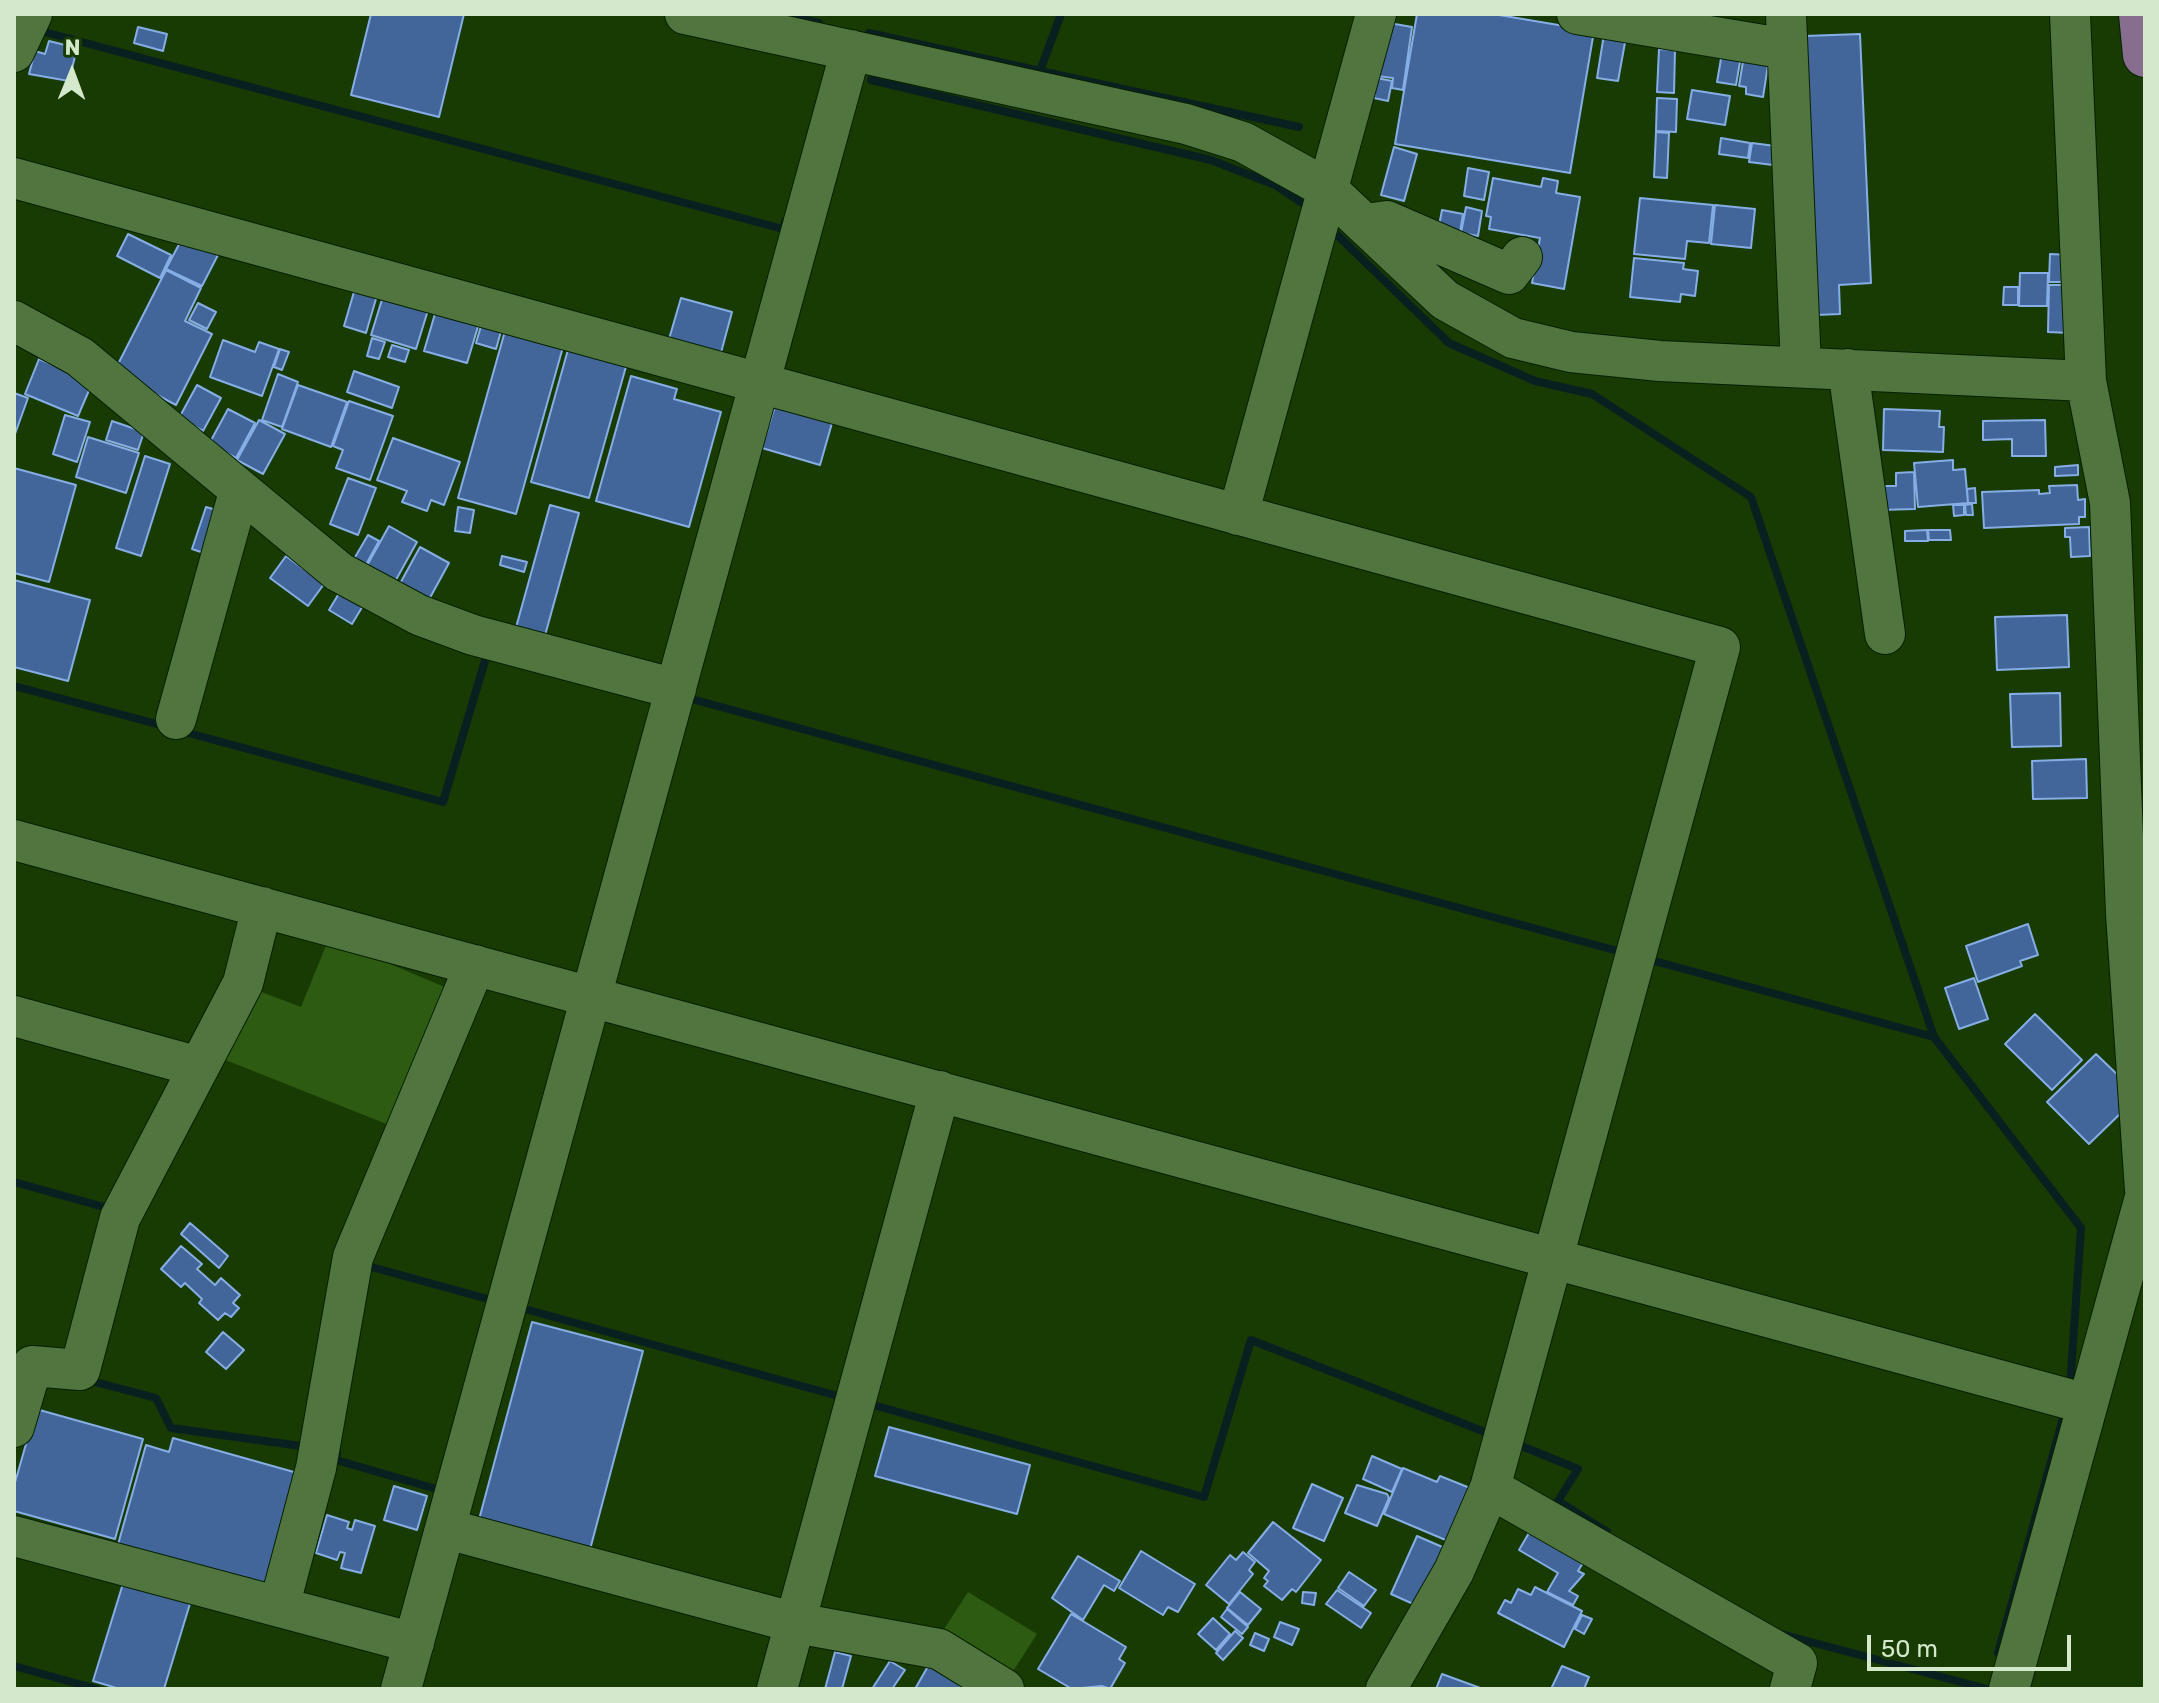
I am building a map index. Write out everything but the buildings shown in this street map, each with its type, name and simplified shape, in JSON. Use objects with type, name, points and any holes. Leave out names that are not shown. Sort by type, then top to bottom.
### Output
[{"type":"main road","points":[[2141,14],[2145,55]]},
{"type":"street","points":[[14,52],[32,14]]},
{"type":"street","points":[[685,14],[844,37],[1186,124],[1243,142],[1326,188],[1445,300],[1513,338],[1571,352],[1660,361],[2086,381]]},
{"type":"street","points":[[1238,515],[1376,14]]},
{"type":"street","points":[[1577,14],[1786,32],[1801,367]]},
{"type":"street","points":[[2070,14],[2086,381],[2110,503],[2126,914],[2145,1190]]},
{"type":"street","points":[[401,1689],[760,383],[844,37]]},
{"type":"street","points":[[14,178],[1720,647],[1490,1488],[1454,1571],[1386,1689]]},
{"type":"street","points":[[1366,224],[1387,221],[1509,274],[1522,257]]},
{"type":"street","points":[[14,321],[80,357],[339,572],[419,615],[473,635],[676,689]]},
{"type":"street","points":[[1848,369],[1885,634]]},
{"type":"street","points":[[176,719],[239,492]]},
{"type":"street","points":[[2145,697],[2138,857],[2126,914],[2145,966]]},
{"type":"street","points":[[14,840],[2087,1404]]},
{"type":"street","points":[[14,1427],[32,1366],[80,1370],[120,1218],[243,983],[262,907]]},
{"type":"street","points":[[279,1607],[316,1468],[353,1257],[475,965]]},
{"type":"street","points":[[14,1016],[199,1067]]},
{"type":"street","points":[[777,1689],[940,1091]]},
{"type":"street","points":[[2009,1689],[2145,1197]]},
{"type":"street","points":[[1490,1488],[1797,1663],[1790,1689]]},
{"type":"street","points":[[447,1529],[796,1623],[939,1649],[1004,1689]]},
{"type":"street","points":[[14,1536],[414,1643]]},
{"type":"green space","points":[[329,938],[454,991],[399,1129],[213,1055],[251,988],[301,1007]]},
{"type":"green space","points":[[968,1592],[1037,1634],[1010,1676],[941,1634]]},
{"type":"waterway","points":[[780,14],[819,23]]},
{"type":"waterway","points":[[869,33],[1040,71],[1061,14]]},
{"type":"waterway","points":[[37,30],[783,229],[785,222]]},
{"type":"waterway","points":[[1040,71],[1299,127]]},
{"type":"waterway","points":[[871,80],[1211,160],[1275,185],[1308,207]]},
{"type":"waterway","points":[[1330,228],[1449,343],[1535,381],[1592,394],[1751,497],[1934,1037],[2081,1228],[2070,1387]]},
{"type":"waterway","points":[[181,731],[443,802],[487,654],[491,655]]},
{"type":"waterway","points":[[14,686],[168,727]]},
{"type":"waterway","points":[[688,698],[1625,953]]},
{"type":"waterway","points":[[1647,959],[1934,1037]]},
{"type":"waterway","points":[[14,1182],[111,1209]]},
{"type":"waterway","points":[[368,1266],[495,1301]]},
{"type":"waterway","points":[[518,1307],[845,1398]]},
{"type":"waterway","points":[[866,1403],[1204,1497],[1251,1340],[1495,1436]]},
{"type":"waterway","points":[[92,1376],[95,1382],[156,1398],[171,1428],[308,1447]]},
{"type":"waterway","points":[[1998,1653],[2065,1411]]},
{"type":"waterway","points":[[1514,1443],[1578,1469],[1558,1501],[1607,1532]]},
{"type":"waterway","points":[[337,1452],[336,1460],[440,1490],[438,1496]]},
{"type":"waterway","points":[[1781,1634],[1987,1689]]},
{"type":"waterway","points":[[14,1666],[97,1689]]}]
